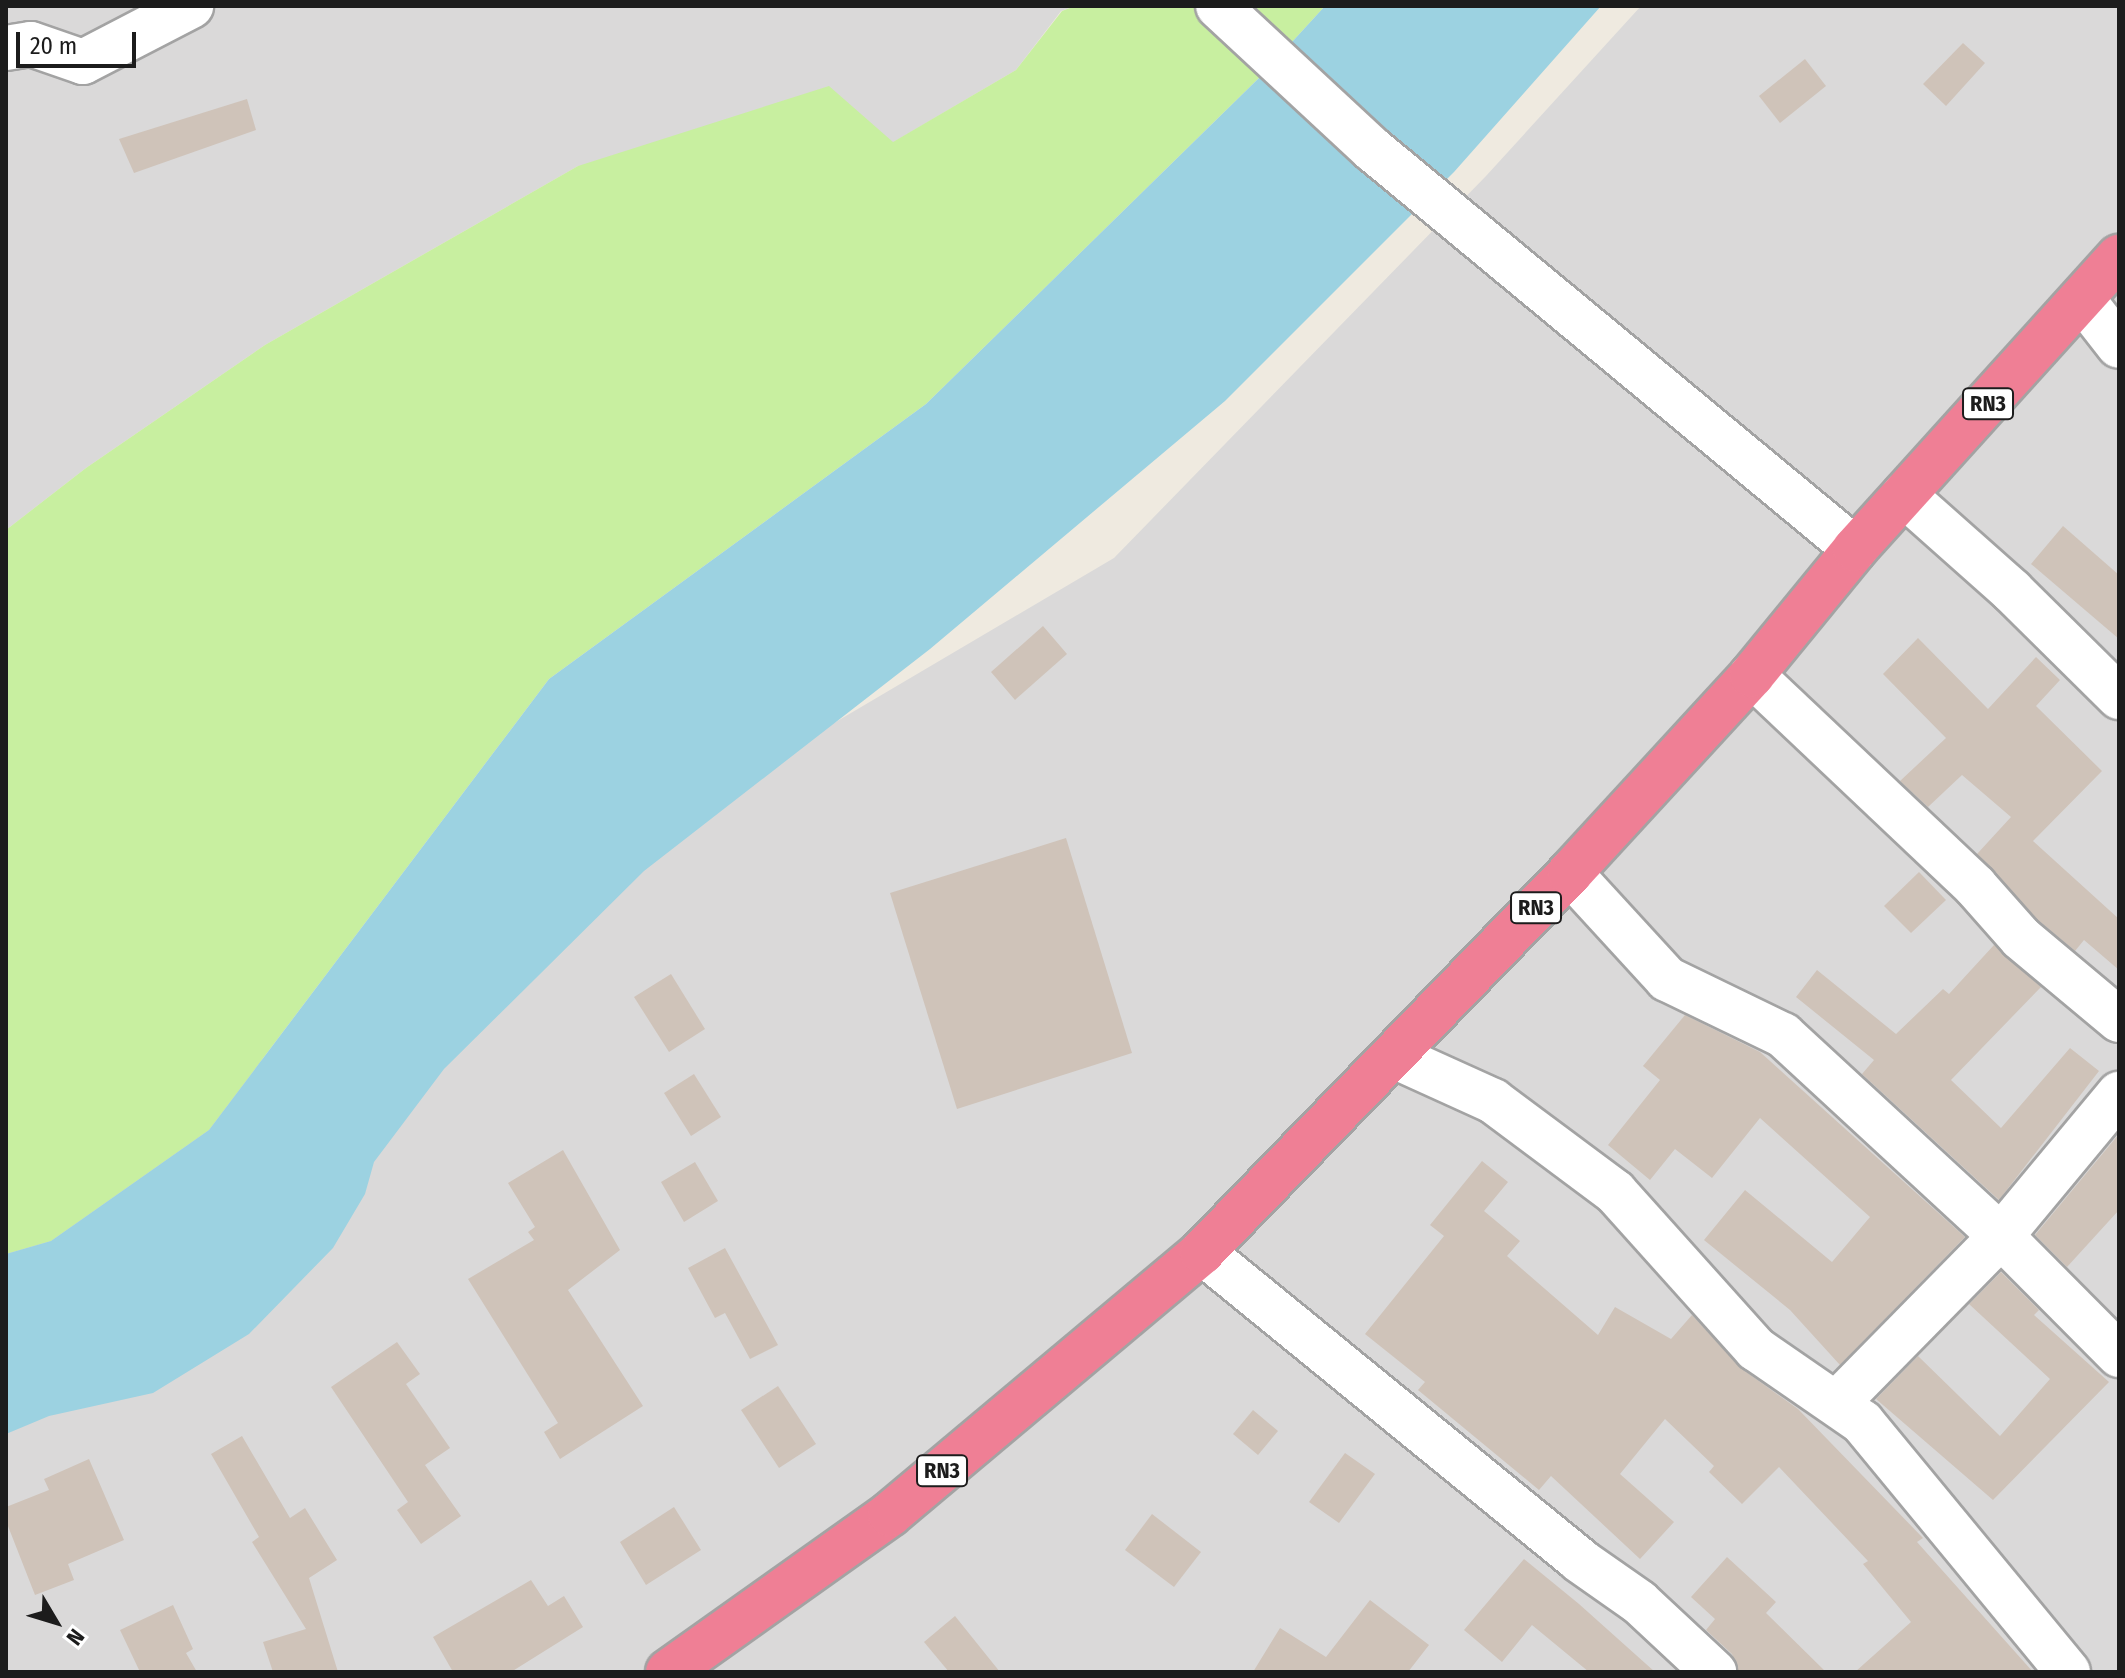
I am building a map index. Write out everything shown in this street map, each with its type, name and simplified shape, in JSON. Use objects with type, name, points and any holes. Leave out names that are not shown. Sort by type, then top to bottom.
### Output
[{"type":"highway","name":"RN3","points":[[668,1672],[890,1514],[1202,1252],[1570,873],[1752,675],[1855,549],[2119,257]]},
{"type":"street","points":[[6,48],[31,44],[83,62],[191,6]]},
{"type":"street","points":[[1218,6],[1372,149],[1855,549]]},
{"type":"street","points":[[2083,300],[2119,346]]},
{"type":"street","points":[[1904,495],[2012,591],[2119,697]]},
{"type":"street","points":[[1752,675],[1975,886],[2021,938],[2119,1020]]},
{"type":"street","points":[[1570,873],[1667,979],[1783,1035],[2001,1236],[2119,1355]]},
{"type":"street","points":[[1394,1056],[1493,1101],[1615,1192],[1756,1349],[1838,1402],[1862,1422],[2068,1672]]},
{"type":"street","points":[[1838,1402],[2001,1236],[2119,1094]]},
{"type":"street","points":[[1202,1252],[1579,1560],[1639,1602],[1714,1672]]},
{"type":"shaded area","points":[[6,6],[1075,6],[1061,11],[1016,70],[892,143],[578,166],[265,345],[86,468],[6,530]]},
{"type":"shaded area","points":[[1641,6],[2119,6],[2119,1672],[6,1672],[6,1200],[186,1105],[1114,558],[1486,176]]},
{"type":"green space","points":[[1075,6],[1325,6],[1260,77],[926,404],[549,679],[209,1130],[51,1241],[6,1254],[6,530],[86,468],[265,345],[578,166],[829,86],[893,142],[1016,70],[1062,11]]},
{"type":"water","points":[[1325,6],[1601,6],[1454,172],[1225,401],[930,649],[644,871],[444,1069],[374,1162],[365,1194],[333,1248],[249,1334],[153,1393],[49,1416],[6,1434],[6,1254],[51,1241],[209,1130],[549,679],[926,404],[1260,77]]},
{"type":"building","points":[[1963,43],[1985,63],[1946,106],[1923,84]]},
{"type":"building","points":[[1805,59],[1826,86],[1780,123],[1759,96]]},
{"type":"building","points":[[247,99],[256,130],[134,173],[119,139]]},
{"type":"building","points":[[2063,526],[2119,575],[2119,639],[2031,564]]},
{"type":"building","points":[[1043,626],[1067,654],[1015,700],[991,672]]},
{"type":"building","points":[[1918,638],[1988,709],[2036,657],[2060,680],[2036,706],[2102,771],[2033,841],[2119,919],[2119,970],[2084,940],[2075,951],[2038,920],[1977,854],[2011,817],[1962,775],[1928,807],[1900,781],[1946,738],[1883,674]]},
{"type":"building","points":[[1066,838],[1132,1053],[957,1109],[890,893]]},
{"type":"building","points":[[1919,872],[1946,900],[1911,933],[1884,906]]},
{"type":"building","points":[[1994,945],[2041,987],[1951,1080],[2001,1128],[2070,1048],[2099,1071],[1999,1200],[1862,1074],[1874,1060],[1796,997],[1817,970],[1896,1034],[1943,989],[1949,994]]},
{"type":"building","points":[[671,974],[705,1029],[669,1052],[634,997]]},
{"type":"building","points":[[1685,1015],[1760,1052],[1965,1237],[1840,1365],[1790,1310],[1704,1240],[1745,1190],[1832,1262],[1870,1217],[1760,1118],[1712,1178],[1675,1149],[1650,1180],[1608,1145],[1660,1080],[1643,1066]]},
{"type":"building","points":[[694,1074],[721,1117],[691,1136],[664,1093]]},
{"type":"building","points":[[2119,1134],[2119,1210],[2067,1267],[2035,1235]]},
{"type":"building","points":[[563,1150],[620,1250],[568,1290],[643,1406],[560,1459],[544,1432],[558,1423],[468,1279],[534,1240],[528,1232],[535,1227],[508,1183]]},
{"type":"building","points":[[1482,1161],[1508,1182],[1484,1211],[1520,1241],[1507,1256],[1598,1335],[1615,1307],[1671,1339],[1692,1315],[1742,1369],[1798,1409],[1923,1538],[1917,1542],[2033,1672],[1855,1672],[1911,1622],[1863,1564],[1868,1561],[1779,1467],[1742,1504],[1709,1472],[1714,1466],[1665,1419],[1620,1474],[1674,1522],[1640,1559],[1551,1476],[1539,1490],[1418,1390],[1425,1382],[1365,1334],[1444,1236],[1430,1225]]},
{"type":"building","points":[[695,1162],[718,1201],[684,1222],[661,1182]]},
{"type":"building","points":[[725,1248],[778,1345],[750,1359],[725,1313],[715,1318],[688,1268]]},
{"type":"building","points":[[2001,1272],[2039,1310],[2034,1315],[2109,1382],[1993,1500],[1876,1399],[1918,1356],[2000,1436],[2050,1379],[1969,1304]]},
{"type":"building","points":[[397,1342],[420,1374],[406,1384],[450,1448],[425,1465],[461,1516],[421,1544],[397,1510],[408,1502],[331,1387]]},
{"type":"building","points":[[778,1386],[816,1444],[779,1468],[741,1410]]},
{"type":"building","points":[[1253,1410],[1278,1431],[1258,1455],[1233,1434]]},
{"type":"building","points":[[242,1436],[290,1518],[305,1508],[337,1560],[309,1578],[338,1672],[273,1672],[263,1642],[306,1629],[252,1542],[259,1537],[211,1454]]},
{"type":"building","points":[[1345,1453],[1375,1474],[1339,1523],[1309,1502]]},
{"type":"building","points":[[89,1459],[124,1540],[68,1564],[74,1580],[35,1595],[6,1521],[6,1507],[49,1490],[44,1479]]},
{"type":"building","points":[[674,1507],[701,1550],[646,1585],[620,1542]]},
{"type":"building","points":[[1152,1514],[1201,1552],[1174,1587],[1125,1550]]},
{"type":"building","points":[[1727,1557],[1776,1602],[1766,1613],[1826,1672],[1738,1672],[1732,1654],[1706,1630],[1715,1619],[1691,1597]]},
{"type":"building","points":[[1524,1559],[1655,1672],[1589,1672],[1532,1625],[1502,1662],[1464,1630]]},
{"type":"building","points":[[531,1580],[548,1606],[564,1596],[583,1627],[511,1672],[453,1672],[433,1637]]},
{"type":"building","points":[[1370,1600],[1429,1645],[1408,1672],[1253,1672],[1280,1628],[1326,1657]]},
{"type":"building","points":[[173,1605],[193,1649],[186,1653],[197,1672],[140,1672],[120,1630]]},
{"type":"building","points":[[955,1616],[1000,1672],[949,1672],[924,1642]]}]
